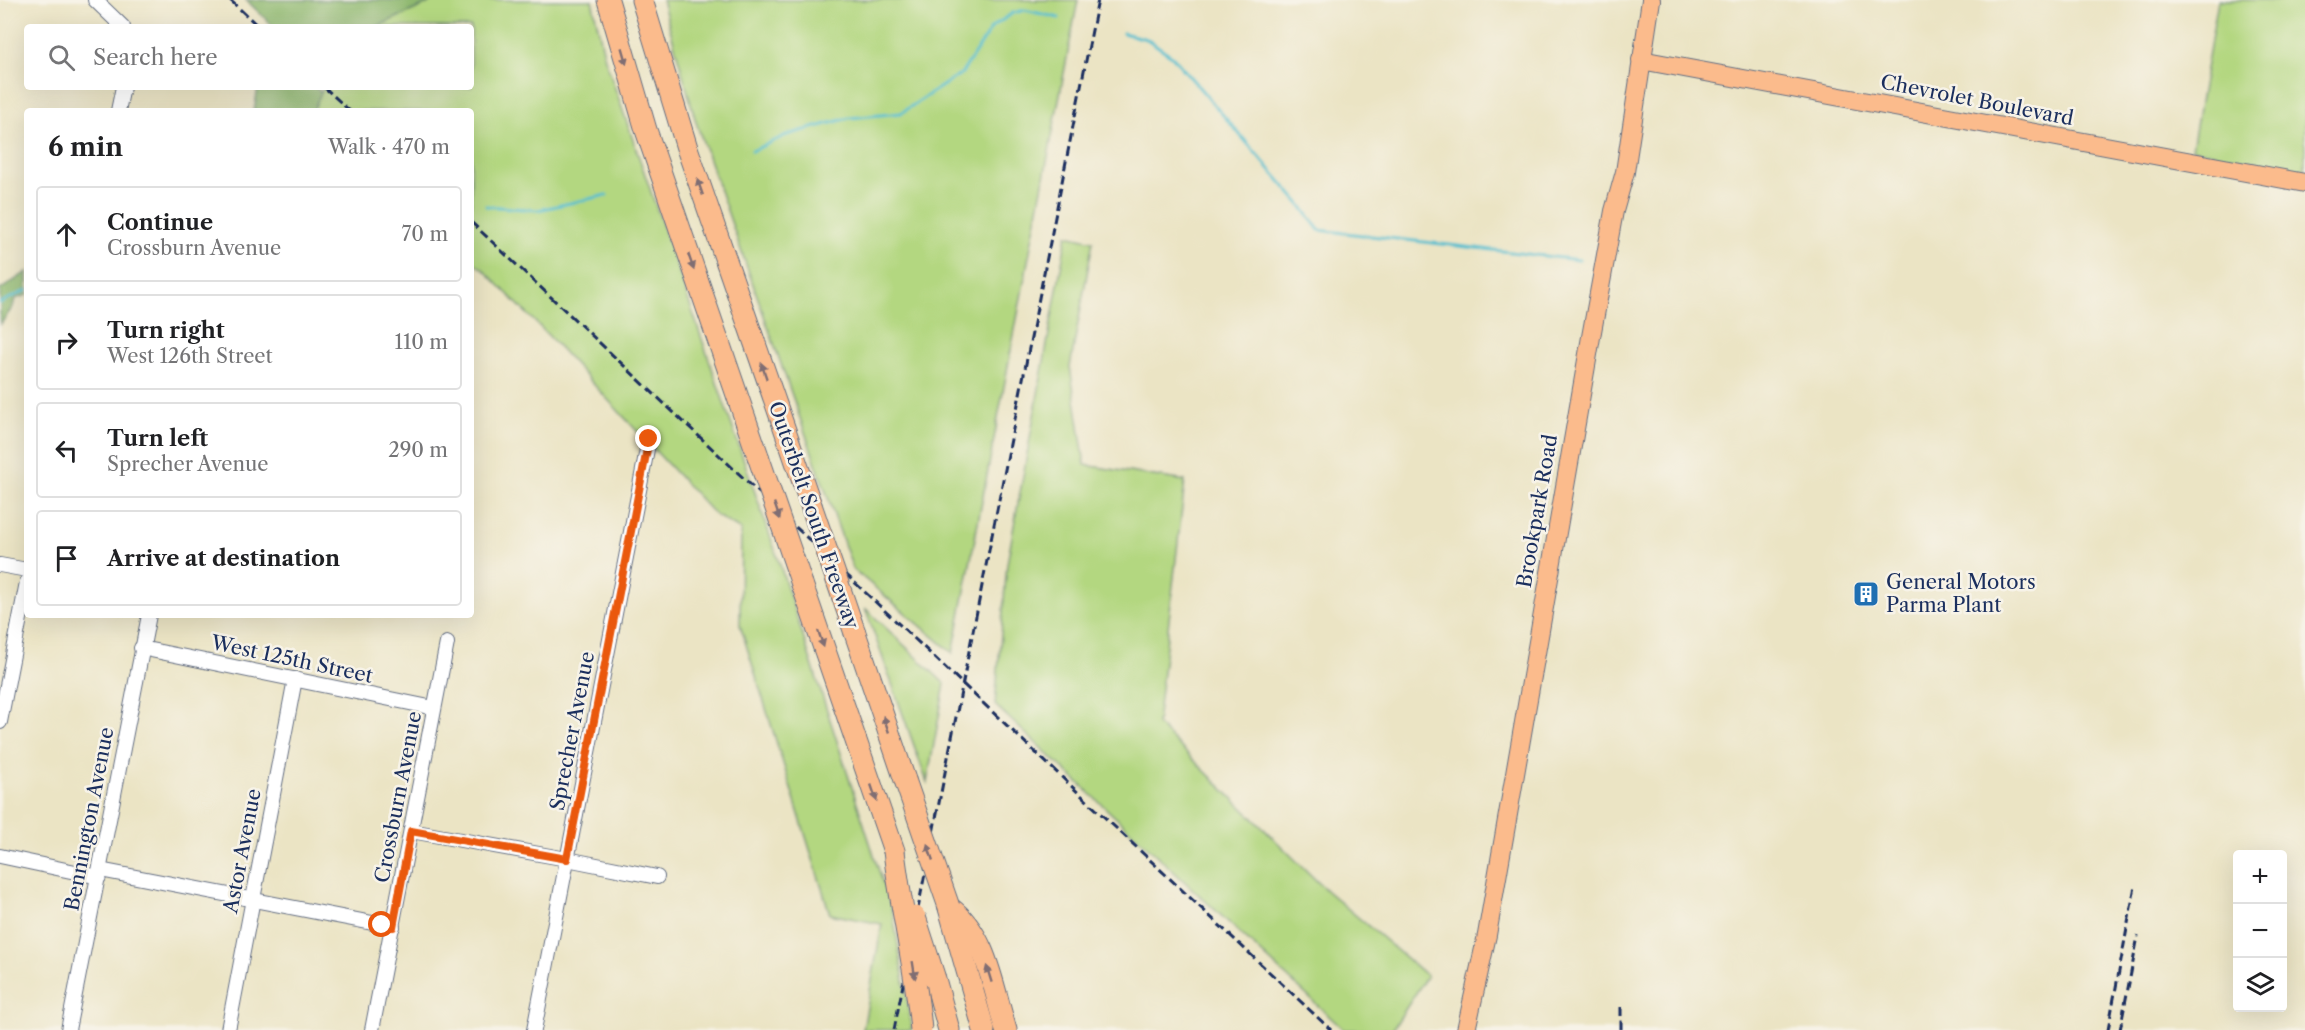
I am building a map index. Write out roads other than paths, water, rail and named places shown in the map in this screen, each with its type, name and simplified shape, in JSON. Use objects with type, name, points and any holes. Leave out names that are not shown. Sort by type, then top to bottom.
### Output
[{"type":"highway","name":"Outerbelt South Freeway","points":[[608,0],[646,130],[893,848],[949,1030]]},
{"type":"highway","name":"Outerbelt South Freeway","points":[[642,0],[690,158],[949,907],[984,1030]]},
{"type":"highway","points":[[893,848],[900,903],[916,978],[921,1030]]},
{"type":"highway","points":[[949,907],[966,921],[981,946],[1006,1030]]},
{"type":"main road","name":"Brookpark Road","points":[[1466,1030],[1487,935],[1614,211],[1625,172],[1652,0]]},
{"type":"main road","name":"Chevrolet Boulevard","points":[[1641,60],[2305,183]]},
{"type":"street","points":[[95,0],[120,24]]},
{"type":"street","points":[[119,108],[122,90]]},
{"type":"street","name":"Sprecher Avenue","points":[[534,1030],[649,439]]},
{"type":"street","points":[[0,565],[24,569]]},
{"type":"street","points":[[0,722],[24,598]]},
{"type":"street","name":"Bennington Avenue","points":[[68,1030],[148,618]]},
{"type":"street","name":"Crossburn Avenue","points":[[372,1030],[447,643]]},
{"type":"street","name":"West 125th Street","points":[[141,648],[434,708]]},
{"type":"street","name":"Astor Avenue","points":[[228,1030],[295,679]]},
{"type":"street","points":[[411,831],[657,877]]},
{"type":"street","points":[[0,856],[393,927]]},
{"type":"waterway","points":[[752,151],[787,135],[849,118],[901,113],[962,73],[992,27],[1013,13],[1025,10],[1059,18]]},
{"type":"waterway","points":[[1123,33],[1147,39],[1172,56],[1299,203],[1319,230],[1579,260]]},
{"type":"waterway","points":[[486,206],[538,210],[607,195]]},
{"type":"waterway","points":[[0,303],[24,291]]},
{"type":"railway","points":[[230,0],[256,24]]},
{"type":"railway","points":[[894,1030],[1098,0]]},
{"type":"railway","points":[[327,90],[347,108]]},
{"type":"railway","points":[[474,225],[1331,1030]]},
{"type":"railway","points":[[2108,1030],[2135,886]]},
{"type":"railway","points":[[2120,1030],[2138,936]]},
{"type":"railway","points":[[1621,1007],[1621,1030]]},
{"type":"place","name":"General Motors Parma Plant","points":[[1866,594]]}]
